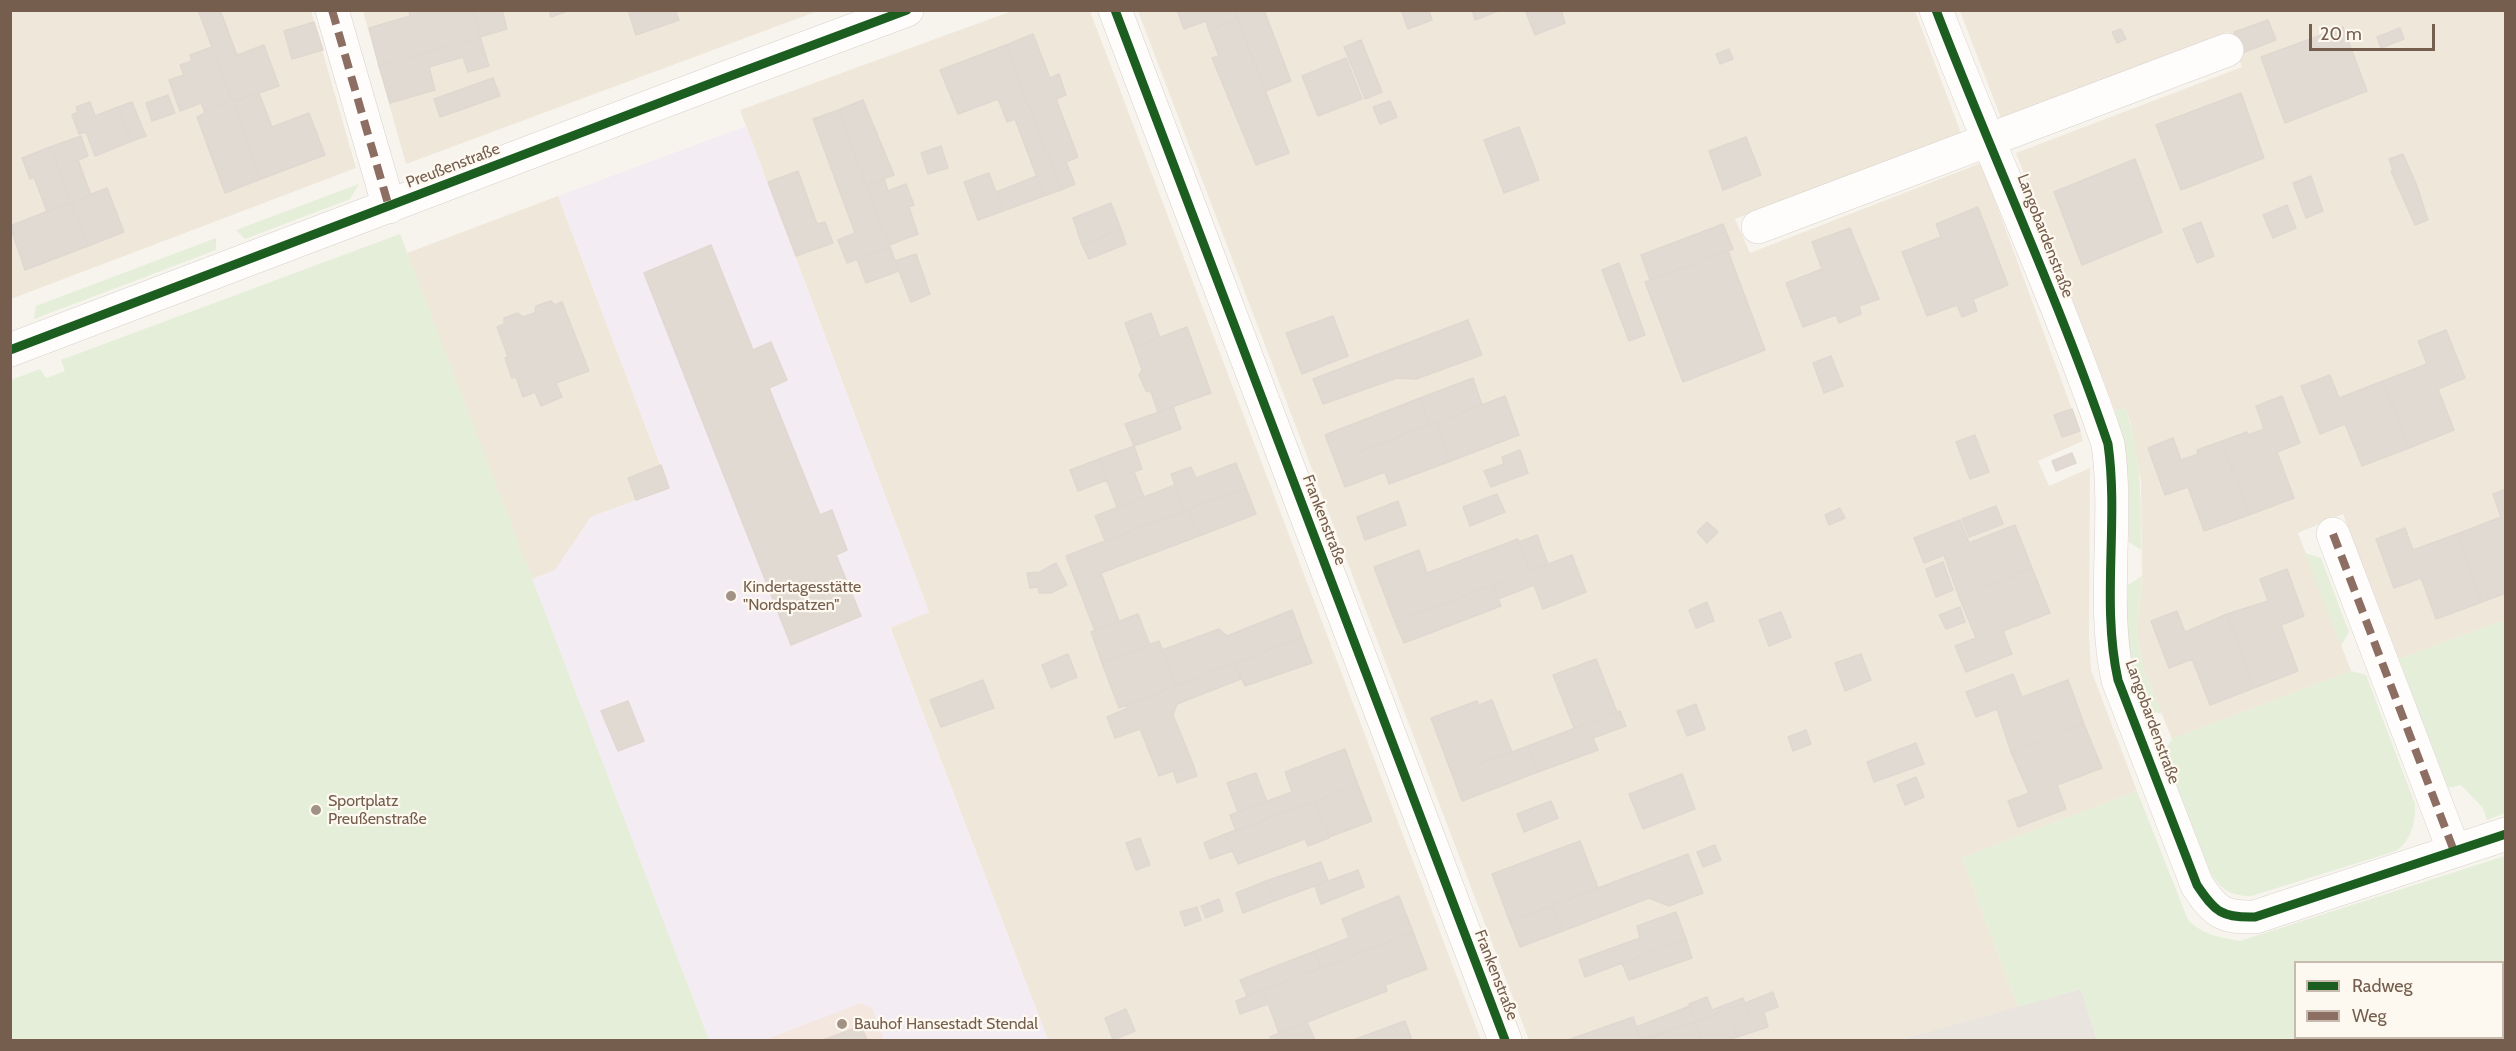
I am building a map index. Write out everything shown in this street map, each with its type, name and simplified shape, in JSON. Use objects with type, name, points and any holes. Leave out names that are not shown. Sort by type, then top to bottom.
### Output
[{"type":"street","points":[[332,10],[389,207]]},
{"type":"street","name":"Preußenstraße","points":[[10,350],[908,10]]},
{"type":"street","name":"Frankenstraße","points":[[1115,10],[1504,1041]]},
{"type":"street","name":"Langobardenstraße","points":[[1936,10],[2066,333],[2108,444],[2112,473],[2112,654],[2118,680],[2197,885],[2211,907],[2234,918],[2255,917],[2505,834]]},
{"type":"street","points":[[1758,227],[2227,50]]},
{"type":"street","points":[[2333,534],[2454,851]]},
{"type":"shaded area","points":[[11,11],[311,11],[356,168],[11,299]]},
{"type":"shaded area","points":[[363,11],[818,11],[406,164]]},
{"type":"shaded area","points":[[1012,11],[1090,11],[1481,1040],[1048,1040],[890,627],[929,612],[740,110]]},
{"type":"shaded area","points":[[1138,11],[1915,11],[1961,133],[1735,219],[1750,253],[1981,163],[2080,431],[2083,441],[2038,461],[2049,486],[2090,468],[2089,637],[2091,670],[2137,791],[1962,858],[2018,1007],[1899,1040],[1529,1040]]},
{"type":"shaded area","points":[[1960,11],[2505,11],[2505,620],[2399,659],[2343,514],[2298,533],[2351,671],[2172,739],[2143,667],[2137,632],[2142,580],[2141,482],[2131,424],[2125,408],[2115,411],[2016,153],[2242,67],[2228,32],[2001,118]]},
{"type":"shaded area","name":"Kindertagesstätte \"Nordspatzen\"","points":[[746,126],[929,612],[890,628],[1048,1040],[884,1040],[872,1008],[860,1003],[764,1040],[709,1040],[532,579],[555,570],[591,517],[669,488],[558,196]]},
{"type":"shaded area","points":[[558,196],[669,488],[591,517],[555,571],[532,579],[407,253]]},
{"type":"shaded area","points":[[2081,989],[2097,1040],[1899,1040]]},
{"type":"shaded area","name":"Bauhof Hansestadt Stendal","points":[[860,1003],[872,1007],[884,1040],[764,1040]]},
{"type":"green space","points":[[359,184],[350,199],[245,239],[236,230]]},
{"type":"green space","name":"Sportplatz Preußenstraße","points":[[400,234],[709,1040],[11,1040],[11,380],[40,369],[46,378],[65,371],[61,360]]},
{"type":"green space","points":[[216,238],[216,250],[34,319],[36,306]]},
{"type":"green space","points":[[2125,408],[2138,460],[2141,550],[2129,542],[2128,476],[2115,411]]},
{"type":"green space","points":[[2305,553],[2321,558],[2349,632],[2341,646]]},
{"type":"green space","points":[[2142,576],[2137,632],[2143,667],[2162,714],[2146,710],[2128,658],[2126,635],[2128,585]]},
{"type":"green space","points":[[2505,620],[2505,813],[2487,820],[2483,808],[2461,785],[2448,788],[2399,659]]},
{"type":"green space","points":[[2351,671],[2366,675],[2415,804],[2409,836],[2396,851],[2251,896],[2228,891],[2211,874],[2164,753],[2172,739]]},
{"type":"green space","points":[[2137,791],[2188,920],[2218,937],[2240,941],[2505,856],[2505,1040],[2097,1040],[2081,989],[2018,1007],[1962,858]]},
{"type":"building","points":[[198,10],[220,10],[237,55],[264,45],[279,86],[233,102]]},
{"type":"building","points":[[414,10],[472,10],[480,37],[379,66],[369,28],[410,16],[409,12]]},
{"type":"building","points":[[472,10],[502,10],[507,29],[480,37]]},
{"type":"building","points":[[549,10],[571,10],[551,17]]},
{"type":"building","points":[[628,10],[675,10],[679,20],[636,35]]},
{"type":"building","points":[[1177,10],[1234,10],[1238,19],[1209,31],[1206,21],[1184,29]]},
{"type":"building","points":[[1234,10],[1264,10],[1291,81],[1265,91]]},
{"type":"building","points":[[1401,10],[1429,10],[1432,20],[1408,29]]},
{"type":"building","points":[[1472,10],[1501,10],[1475,20]]},
{"type":"building","points":[[1525,10],[1561,10],[1565,23],[1535,35]]},
{"type":"building","points":[[1238,19],[1289,153],[1256,165],[1212,58],[1219,56],[1209,31]]},
{"type":"building","points":[[2268,20],[2276,40],[2242,53],[2234,32]]},
{"type":"building","points":[[314,22],[323,50],[292,59],[284,31]]},
{"type":"building","points":[[2343,27],[2367,91],[2285,123],[2261,57]]},
{"type":"building","points":[[2400,28],[2404,39],[2381,48],[2377,37]]},
{"type":"building","points":[[2121,29],[2126,39],[2117,43],[2112,32]]},
{"type":"building","points":[[1033,34],[1050,78],[1059,74],[1066,95],[1056,99],[1078,157],[1066,162],[1075,184],[1061,190],[1006,45]]},
{"type":"building","points":[[480,37],[489,66],[468,72],[463,57],[429,67],[435,90],[390,103],[379,66]]},
{"type":"building","points":[[1361,40],[1382,92],[1365,99],[1344,47]]},
{"type":"building","points":[[1006,45],[1061,190],[1044,196],[1015,119],[1007,122],[998,99],[958,114],[940,70]]},
{"type":"building","points":[[212,47],[232,100],[204,110],[201,103],[180,111],[169,80],[184,75],[180,65],[192,61],[190,55]]},
{"type":"building","points":[[1729,49],[1733,59],[1720,64],[1716,54]]},
{"type":"building","points":[[1346,58],[1362,99],[1318,116],[1302,76]]},
{"type":"building","points":[[493,78],[500,96],[440,117],[434,99]]},
{"type":"building","points":[[259,93],[272,127],[309,113],[325,155],[261,179],[233,102]]},
{"type":"building","points":[[2241,93],[2264,158],[2181,190],[2156,125]]},
{"type":"building","points":[[168,95],[175,113],[152,121],[146,103]]},
{"type":"building","points":[[232,100],[261,179],[225,193],[197,117],[205,113],[204,110]]},
{"type":"building","points":[[863,100],[894,175],[866,185],[838,110]]},
{"type":"building","points":[[1390,101],[1397,117],[1380,124],[1373,107]]},
{"type":"building","points":[[90,102],[95,116],[118,107],[132,141],[95,156],[86,132],[79,134],[72,115],[78,112],[76,107]]},
{"type":"building","points":[[132,102],[146,136],[132,141],[118,107]]},
{"type":"building","points":[[838,110],[890,247],[847,263],[838,240],[855,233],[813,119]]},
{"type":"building","points":[[1519,127],[1539,180],[1504,193],[1484,140]]},
{"type":"building","points":[[81,136],[88,156],[78,160],[91,195],[71,202],[50,147]]},
{"type":"building","points":[[1746,137],[1761,175],[1723,190],[1709,151]]},
{"type":"building","points":[[941,146],[948,168],[928,174],[921,153]]},
{"type":"building","points":[[50,147],[71,202],[47,212],[34,177],[30,179],[22,158]]},
{"type":"building","points":[[2403,154],[2428,220],[2415,225],[2391,171],[2393,170],[2389,159]]},
{"type":"building","points":[[2135,159],[2162,232],[2082,265],[2054,192]]},
{"type":"building","points":[[798,171],[817,224],[825,222],[833,243],[796,256],[768,182]]},
{"type":"building","points":[[989,173],[1003,211],[978,220],[964,182]]},
{"type":"building","points":[[1037,176],[1044,196],[1003,211],[996,192]]},
{"type":"building","points":[[2311,176],[2323,211],[2306,218],[2293,183]]},
{"type":"building","points":[[884,179],[888,191],[906,184],[914,205],[909,207],[918,234],[889,245],[866,185]]},
{"type":"building","points":[[107,188],[124,232],[88,246],[71,202]]},
{"type":"building","points":[[71,202],[88,246],[25,270],[10,226]]},
{"type":"building","points":[[1111,203],[1121,229],[1082,245],[1073,218]]},
{"type":"building","points":[[2287,205],[2296,228],[2273,238],[2263,215]]},
{"type":"building","points":[[1978,207],[2008,285],[1973,299],[1977,311],[1962,317],[1957,305],[1927,316],[1902,252],[1941,237],[1936,224]]},
{"type":"building","points":[[2201,222],[2214,256],[2197,263],[2183,229]]},
{"type":"building","points":[[1723,224],[1733,249],[1650,280],[1641,255]]},
{"type":"building","points":[[1850,228],[1879,299],[1859,306],[1861,314],[1839,323],[1836,315],[1803,327],[1786,283],[1822,269],[1812,242]]},
{"type":"building","points":[[1121,229],[1126,244],[1089,259],[1082,245]]},
{"type":"building","points":[[711,245],[753,350],[771,342],[787,380],[769,388],[820,515],[832,510],[847,550],[836,555],[861,616],[791,645],[644,273]]},
{"type":"building","points":[[890,247],[899,271],[866,283],[857,259]]},
{"type":"building","points":[[1728,251],[1765,350],[1683,382],[1645,282]]},
{"type":"building","points":[[916,254],[930,294],[911,302],[895,261]]},
{"type":"building","points":[[1619,263],[1645,335],[1629,341],[1602,270]]},
{"type":"building","points":[[551,301],[555,305],[562,302],[589,371],[556,383],[562,397],[541,406],[535,392],[523,397],[516,377],[512,378],[505,358],[508,357],[497,327],[504,324],[504,318],[518,313],[523,317],[535,313],[536,306]]},
{"type":"building","points":[[1151,313],[1160,338],[1134,347],[1125,323]]},
{"type":"building","points":[[1333,316],[1348,356],[1302,374],[1286,333]]},
{"type":"building","points":[[1468,320],[1482,355],[1416,379],[1397,378],[1323,404],[1313,379]]},
{"type":"building","points":[[1187,327],[1211,393],[1158,412],[1151,392],[1146,391],[1139,375],[1142,370],[1134,347]]},
{"type":"building","points":[[2446,330],[2465,378],[2438,389],[2454,430],[2409,448],[2383,381],[2427,364],[2418,341]]},
{"type":"building","points":[[1831,356],[1843,386],[1824,393],[1813,363]]},
{"type":"building","points":[[2330,375],[2339,398],[2383,381],[2409,448],[2362,466],[2345,424],[2320,434],[2301,386]]},
{"type":"building","points":[[1473,378],[1482,405],[1429,425],[1420,398]]},
{"type":"building","points":[[1505,396],[1519,435],[1451,461],[1437,422]]},
{"type":"building","points":[[2282,396],[2300,443],[2277,452],[2294,498],[2249,515],[2222,441],[2264,429],[2256,406]]},
{"type":"building","points":[[1420,398],[1429,425],[1335,461],[1325,435]]},
{"type":"building","points":[[1173,407],[1181,429],[1134,446],[1125,424]]},
{"type":"building","points":[[2072,409],[2080,431],[2062,437],[2054,415]]},
{"type":"building","points":[[1437,422],[1451,461],[1389,484],[1385,472],[1345,487],[1335,461]]},
{"type":"building","points":[[1975,435],[1989,472],[1970,479],[1956,442]]},
{"type":"building","points":[[2173,438],[2181,460],[2198,454],[2197,450],[2222,441],[2249,515],[2204,531],[2188,487],[2165,495],[2148,448]]},
{"type":"building","points":[[1134,446],[1142,469],[1134,472],[1144,497],[1117,507],[1099,459]]},
{"type":"building","points":[[1520,450],[1528,473],[1491,487],[1484,471],[1504,464],[1502,457]]},
{"type":"building","points":[[2072,453],[2076,463],[2056,471],[2052,461]]},
{"type":"building","points":[[1099,459],[1107,480],[1078,491],[1070,470]]},
{"type":"building","points":[[1236,463],[1246,488],[1184,511],[1171,474],[1191,467],[1196,478]]},
{"type":"building","points":[[661,465],[669,488],[636,500],[628,478]]},
{"type":"building","points":[[1175,485],[1184,511],[1105,541],[1095,516]]},
{"type":"building","points":[[1246,488],[1256,514],[1199,536],[1188,509]]},
{"type":"building","points":[[2506,489],[2506,593],[2482,602],[2457,534],[2501,517],[2493,494]]},
{"type":"building","points":[[1497,494],[1505,512],[1470,526],[1463,507]]},
{"type":"building","points":[[1398,501],[1406,525],[1365,540],[1357,517]]},
{"type":"building","points":[[1996,506],[2003,524],[1969,537],[1962,519]]},
{"type":"building","points":[[1840,508],[1845,518],[1829,525],[1825,515]]},
{"type":"building","points":[[1188,509],[1199,536],[1101,573],[1119,621],[1095,631],[1066,556]]},
{"type":"building","points":[[1960,520],[1969,543],[2015,525],[2032,568],[1959,597],[1944,555],[1924,563],[1914,538]]},
{"type":"building","points":[[1707,522],[1718,532],[1707,543],[1697,532]]},
{"type":"building","points":[[2405,528],[2413,550],[2457,534],[2482,602],[2436,619],[2421,578],[2394,588],[2376,539]]},
{"type":"building","points":[[1537,535],[1548,564],[1530,571],[1519,542]]},
{"type":"building","points":[[1518,539],[1530,571],[1395,622],[1374,567],[1419,550],[1427,573]]},
{"type":"building","points":[[1572,555],[1586,592],[1543,609],[1534,585],[1498,599],[1493,585]]},
{"type":"building","points":[[1943,562],[1953,590],[1936,597],[1926,569]]},
{"type":"building","points":[[1056,563],[1067,585],[1051,593],[1039,593],[1038,587],[1030,588],[1027,573],[1040,572]]},
{"type":"building","points":[[2032,568],[2050,613],[2003,631],[2012,654],[1966,672],[1955,646],[1976,638],[1959,597]]},
{"type":"building","points":[[2287,569],[2304,616],[2281,625],[2298,671],[2254,688],[2227,614],[2268,601],[2260,579]]},
{"type":"building","points":[[1493,585],[1501,606],[1404,643],[1395,622]]},
{"type":"building","points":[[1707,602],[1714,621],[1696,628],[1689,610]]},
{"type":"building","points":[[1960,607],[1965,622],[1946,629],[1939,615]]},
{"type":"building","points":[[1292,610],[1302,637],[1175,686],[1162,650],[1219,629],[1227,636]]},
{"type":"building","points":[[2177,611],[2185,632],[2227,614],[2254,688],[2210,705],[2192,659],[2169,668],[2151,621]]},
{"type":"building","points":[[1781,612],[1791,637],[1769,646],[1759,620]]},
{"type":"building","points":[[1138,614],[1150,645],[1102,663],[1091,632]]},
{"type":"building","points":[[1302,637],[1312,663],[1245,686],[1235,663]]},
{"type":"building","points":[[1159,641],[1175,686],[1119,708],[1102,663]]},
{"type":"building","points":[[1068,654],[1077,677],[1051,688],[1042,665]]},
{"type":"building","points":[[1861,654],[1871,680],[1845,691],[1835,663]]},
{"type":"building","points":[[1596,659],[1617,712],[1574,728],[1553,675]]},
{"type":"building","points":[[1235,663],[1241,679],[1177,704],[1173,715],[1193,764],[1159,776],[1140,729],[1115,738],[1107,717],[1128,708],[1126,705]]},
{"type":"building","points":[[2013,674],[2022,697],[2068,680],[2084,724],[2011,752],[1997,709],[1976,717],[1966,692]]},
{"type":"building","points":[[983,680],[994,708],[941,727],[930,700]]},
{"type":"building","points":[[1492,700],[1512,752],[1452,774],[1431,718],[1477,701],[1479,705]]},
{"type":"building","points":[[628,701],[644,741],[618,751],[601,711]]},
{"type":"building","points":[[1696,704],[1705,729],[1687,736],[1677,711]]},
{"type":"building","points":[[1620,711],[1626,726],[1593,738],[1598,750],[1538,772],[1528,746]]},
{"type":"building","points":[[2084,724],[2102,768],[2057,785],[2066,809],[2018,827],[2008,801],[2029,793],[2011,752]]},
{"type":"building","points":[[1806,730],[1811,744],[1793,751],[1788,737]]},
{"type":"building","points":[[1916,743],[1924,764],[1874,782],[1867,762]]},
{"type":"building","points":[[1528,746],[1538,772],[1462,801],[1452,774]]},
{"type":"building","points":[[1345,749],[1358,785],[1236,831],[1230,815],[1292,792],[1285,772]]},
{"type":"building","points":[[1193,764],[1197,776],[1177,783],[1173,771]]},
{"type":"building","points":[[1256,773],[1267,802],[1238,812],[1227,783]]},
{"type":"building","points":[[1682,774],[1695,809],[1643,829],[1629,794]]},
{"type":"building","points":[[1916,777],[1924,797],[1905,805],[1897,785]]},
{"type":"building","points":[[1358,785],[1372,821],[1329,837],[1315,801]]},
{"type":"building","points":[[1315,801],[1329,838],[1308,846],[1305,839],[1238,864],[1225,834]]},
{"type":"building","points":[[1551,801],[1558,818],[1524,832],[1517,814]]},
{"type":"building","points":[[1225,834],[1232,851],[1210,859],[1204,843]]},
{"type":"building","points":[[1140,838],[1150,865],[1136,870],[1126,843]]},
{"type":"building","points":[[1580,841],[1598,888],[1510,922],[1492,874]]},
{"type":"building","points":[[1715,845],[1721,860],[1703,867],[1697,852]]},
{"type":"building","points":[[1688,854],[1703,893],[1669,906],[1649,898],[1563,931],[1553,905]]},
{"type":"building","points":[[1321,862],[1328,881],[1274,901],[1266,881]]},
{"type":"building","points":[[1358,870],[1364,887],[1321,904],[1315,886]]},
{"type":"building","points":[[1266,881],[1274,901],[1243,913],[1236,893]]},
{"type":"building","points":[[1399,896],[1413,932],[1321,968],[1315,951],[1349,938],[1342,919]]},
{"type":"building","points":[[1219,899],[1223,911],[1206,918],[1201,906]]},
{"type":"building","points":[[1553,905],[1563,931],[1520,947],[1510,922]]},
{"type":"building","points":[[1197,907],[1201,920],[1185,926],[1180,912]]},
{"type":"building","points":[[1676,912],[1686,939],[1585,977],[1579,960],[1640,938],[1637,926]]},
{"type":"building","points":[[1413,932],[1427,969],[1385,985],[1387,991],[1279,1033],[1263,990]]},
{"type":"building","points":[[1686,939],[1692,958],[1629,980],[1622,963]]},
{"type":"building","points":[[1315,951],[1321,968],[1247,996],[1240,980]]},
{"type":"building","points":[[1263,990],[1268,1004],[1240,1014],[1236,1001]]},
{"type":"building","points":[[1773,992],[1778,1007],[1764,1012],[1768,1027],[1737,1037],[1732,1022],[1750,1015],[1745,1003]]},
{"type":"building","points":[[1707,997],[1712,1010],[1743,998],[1745,1003],[1697,1021],[1689,1004]]},
{"type":"building","points":[[1745,1003],[1750,1015],[1732,1022],[1737,1037],[1728,1040],[1701,1040],[1694,1022]]},
{"type":"building","points":[[1690,1006],[1697,1021],[1641,1040],[1636,1027]]},
{"type":"building","points":[[1126,1009],[1135,1031],[1113,1040],[1105,1018]]},
{"type":"building","points":[[1633,1017],[1641,1040],[1568,1040]]},
{"type":"building","points":[[1405,1021],[1412,1040],[1353,1040]]},
{"type":"building","points":[[1307,1022],[1315,1040],[1271,1040],[1270,1037]]},
{"type":"building","points":[[1694,1022],[1701,1040],[1646,1040]]},
{"type":"building","points":[[861,1026],[867,1040],[823,1040]]},
{"type":"marked path","points":[[332,10],[389,207]]},
{"type":"marked path","points":[[2333,534],[2454,851]]},
{"type":"cycle path","points":[[10,350],[907,10]]},
{"type":"cycle path","points":[[1115,10],[1505,1040]]},
{"type":"cycle path","points":[[1936,10],[2068,335],[2108,444],[2112,503],[2111,622],[2118,680],[2197,885],[2203,894],[2220,912],[2235,916],[2255,917],[2506,834]]},
{"type":"place","name":"Kindertagesstätte \"Nordspatzen\"","points":[[731,596]]},
{"type":"place","name":"Sportplatz Preußenstraße","points":[[316,810]]},
{"type":"place","name":"Bauhof Hansestadt Stendal","points":[[842,1024]]}]
